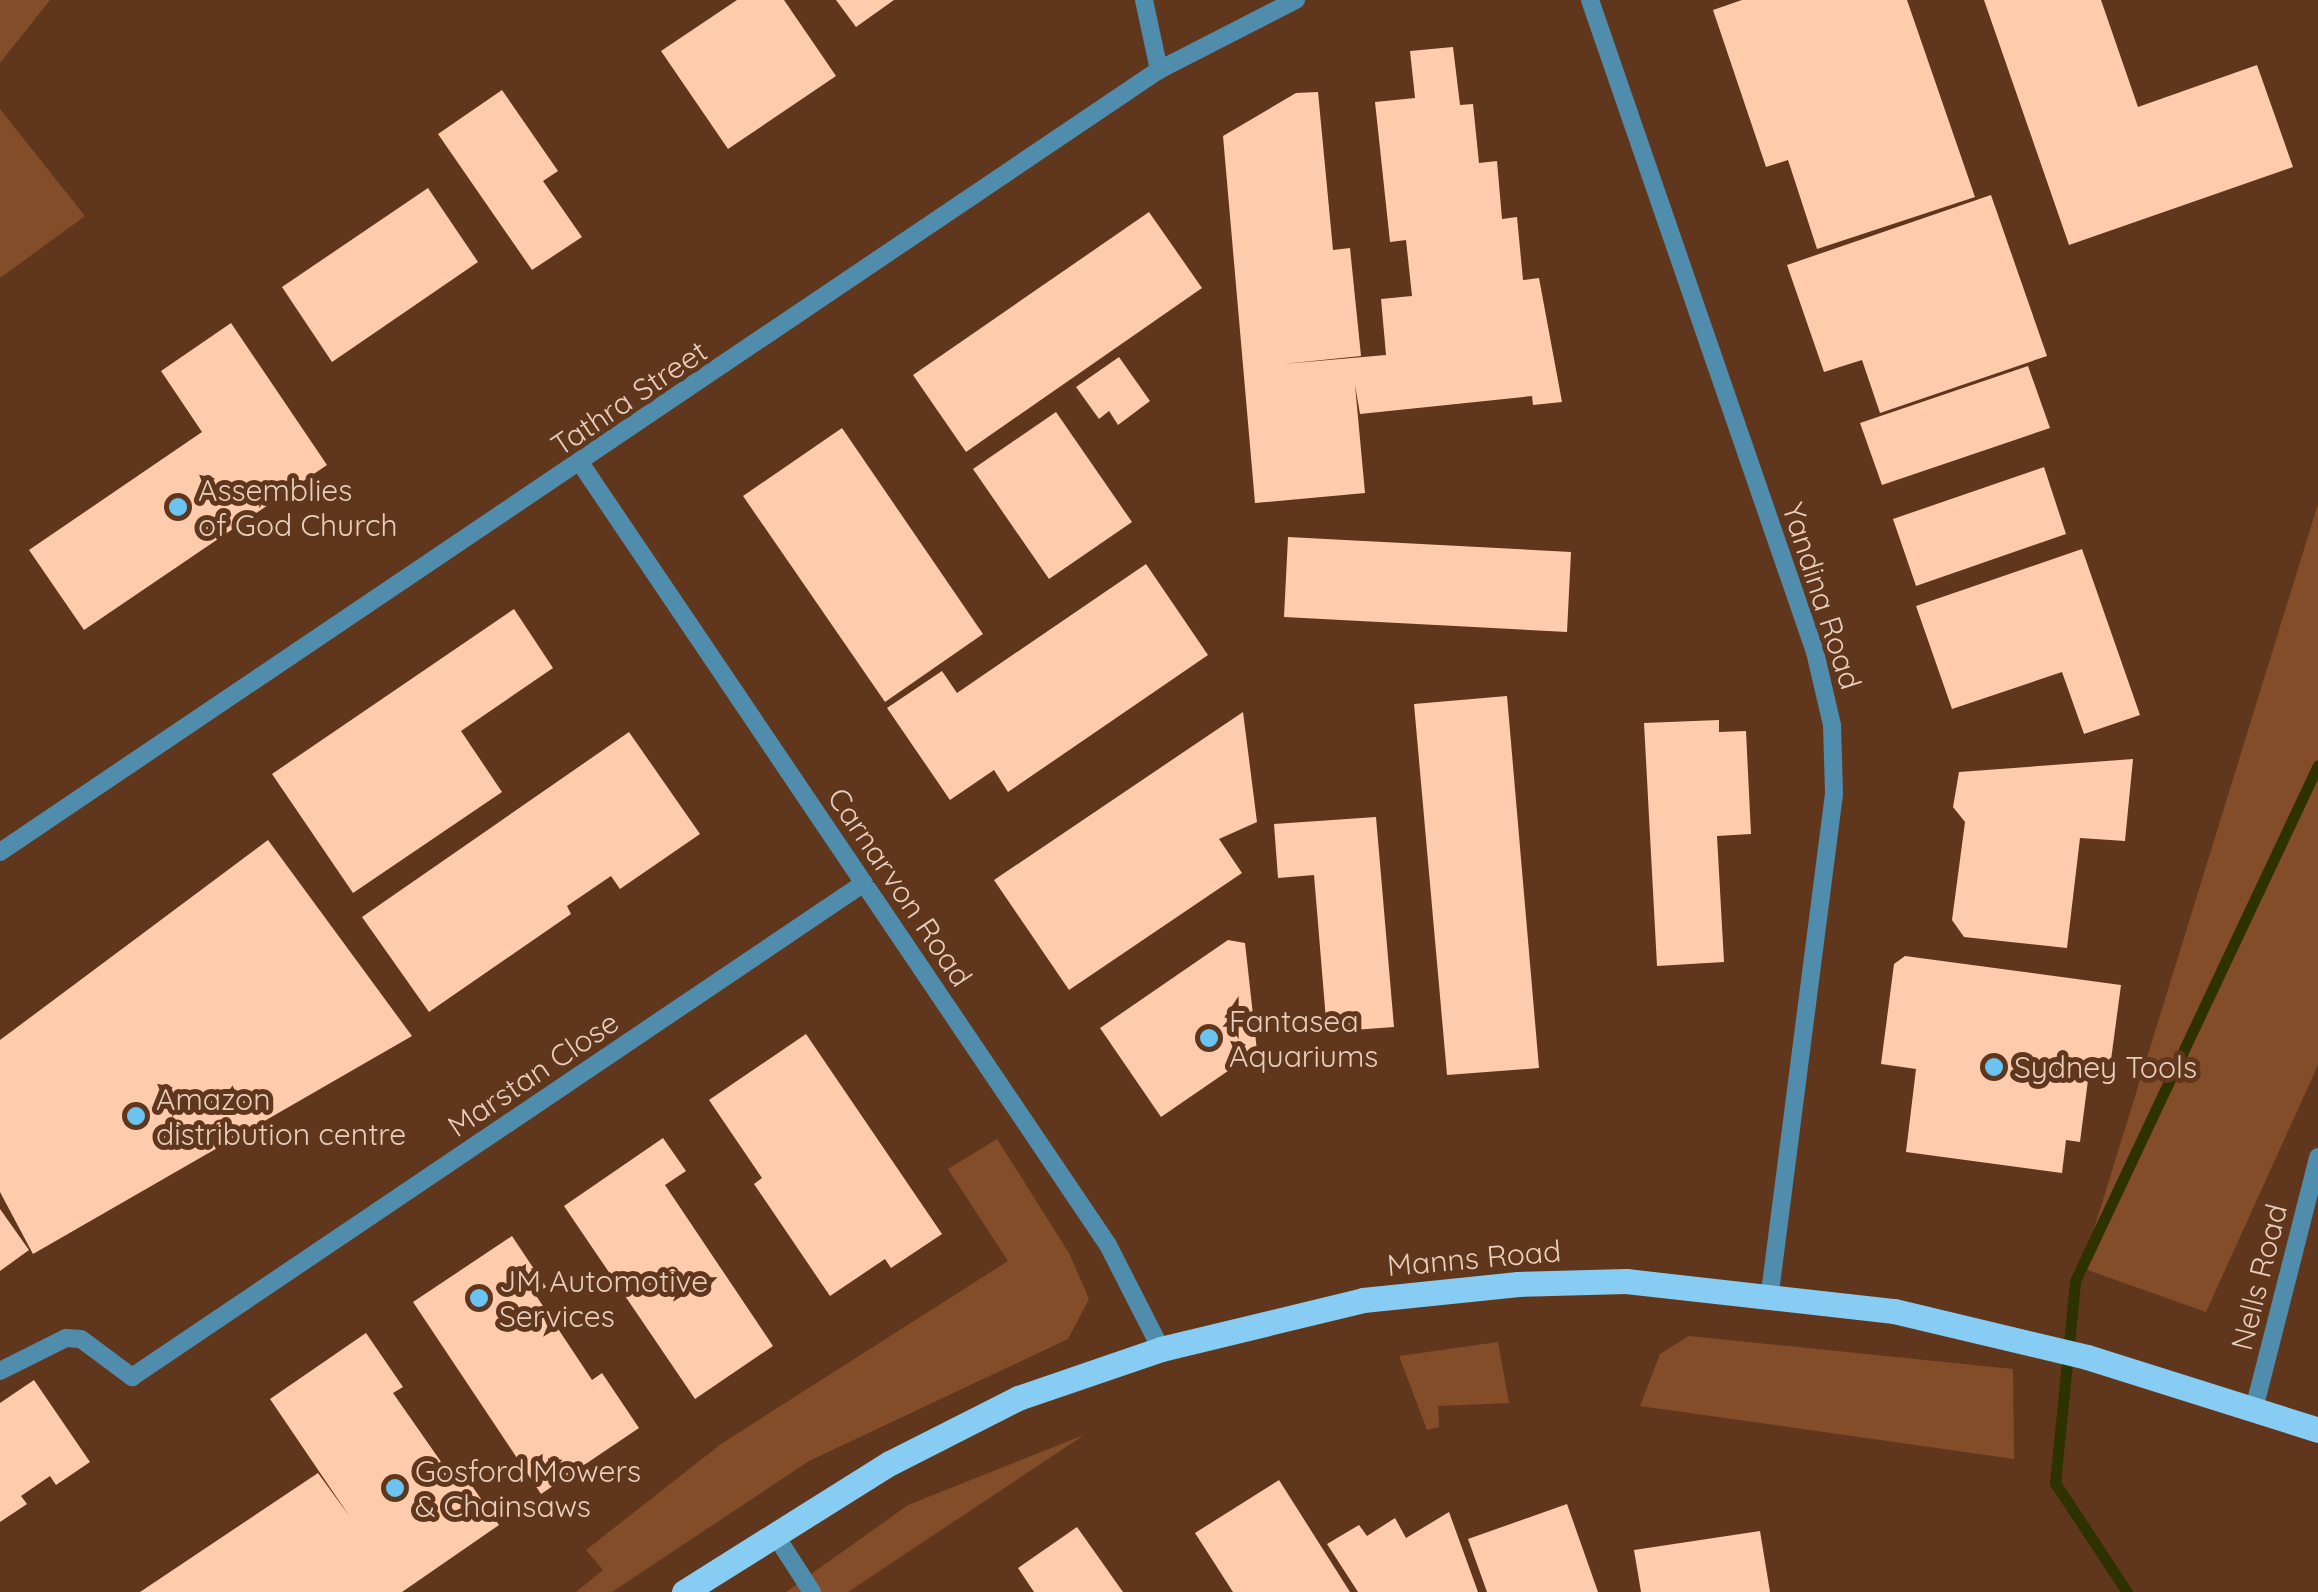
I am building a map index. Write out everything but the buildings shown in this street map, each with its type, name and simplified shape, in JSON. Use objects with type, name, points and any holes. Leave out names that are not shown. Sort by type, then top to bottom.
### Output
[{"type":"main road","name":"Manns Road","points":[[684,1592],[774,1533],[960,1425],[1160,1349],[1363,1300],[1518,1284],[1626,1281],[1770,1292],[2043,1344],[2318,1430]]},
{"type":"street","points":[[1144,0],[1159,70]]},
{"type":"street","name":"Tathra Street","points":[[0,852],[581,464],[1159,70],[1296,0]]},
{"type":"street","name":"Yandina Road","points":[[1590,0],[1815,652],[1832,725],[1834,794],[1770,1292]]},
{"type":"street","name":"Carnarvon Road","points":[[581,464],[1108,1245],[1160,1349]]},
{"type":"street","name":"Marstan Close","points":[[0,1370],[66,1338],[81,1339],[132,1377],[864,883]]},
{"type":"street","name":"Nells Road","points":[[2254,1410],[2318,1157]]},
{"type":"street","points":[[774,1533],[812,1592]]},
{"type":"shaded area","points":[[0,0],[50,0],[0,63]]},
{"type":"shaded area","points":[[0,109],[85,216],[0,278]]},
{"type":"shaded area","points":[[2318,504],[2318,1065],[2206,1312],[2082,1268]]},
{"type":"shaded area","points":[[997,1139],[1069,1253],[1089,1299],[1068,1339],[809,1461],[612,1592],[576,1592],[603,1570],[586,1550],[721,1444],[1008,1261],[948,1169]]},
{"type":"shaded area","points":[[1689,1336],[2013,1369],[2014,1459],[1640,1406],[1660,1354]]},
{"type":"shaded area","points":[[1498,1342],[1509,1403],[1438,1406],[1439,1427],[1427,1430],[1399,1356]]},
{"type":"shaded area","points":[[1084,1435],[848,1592],[786,1592],[908,1505]]},
{"type":"waterway","points":[[2127,1592],[2055,1483],[2075,1281],[2318,765]]},
{"type":"place","name":"Assemblies of God Church","points":[[178,507]]},
{"type":"place","name":"Fantasea Aquariums","points":[[1209,1038]]},
{"type":"place","name":"Sydney Tools","points":[[1994,1067]]},
{"type":"place","name":"Amazon distribution centre","points":[[136,1116]]},
{"type":"place","name":"JM Automotive Services","points":[[479,1298]]},
{"type":"place","name":"Gosford Mowers & Chainsaws","points":[[395,1488]]}]
